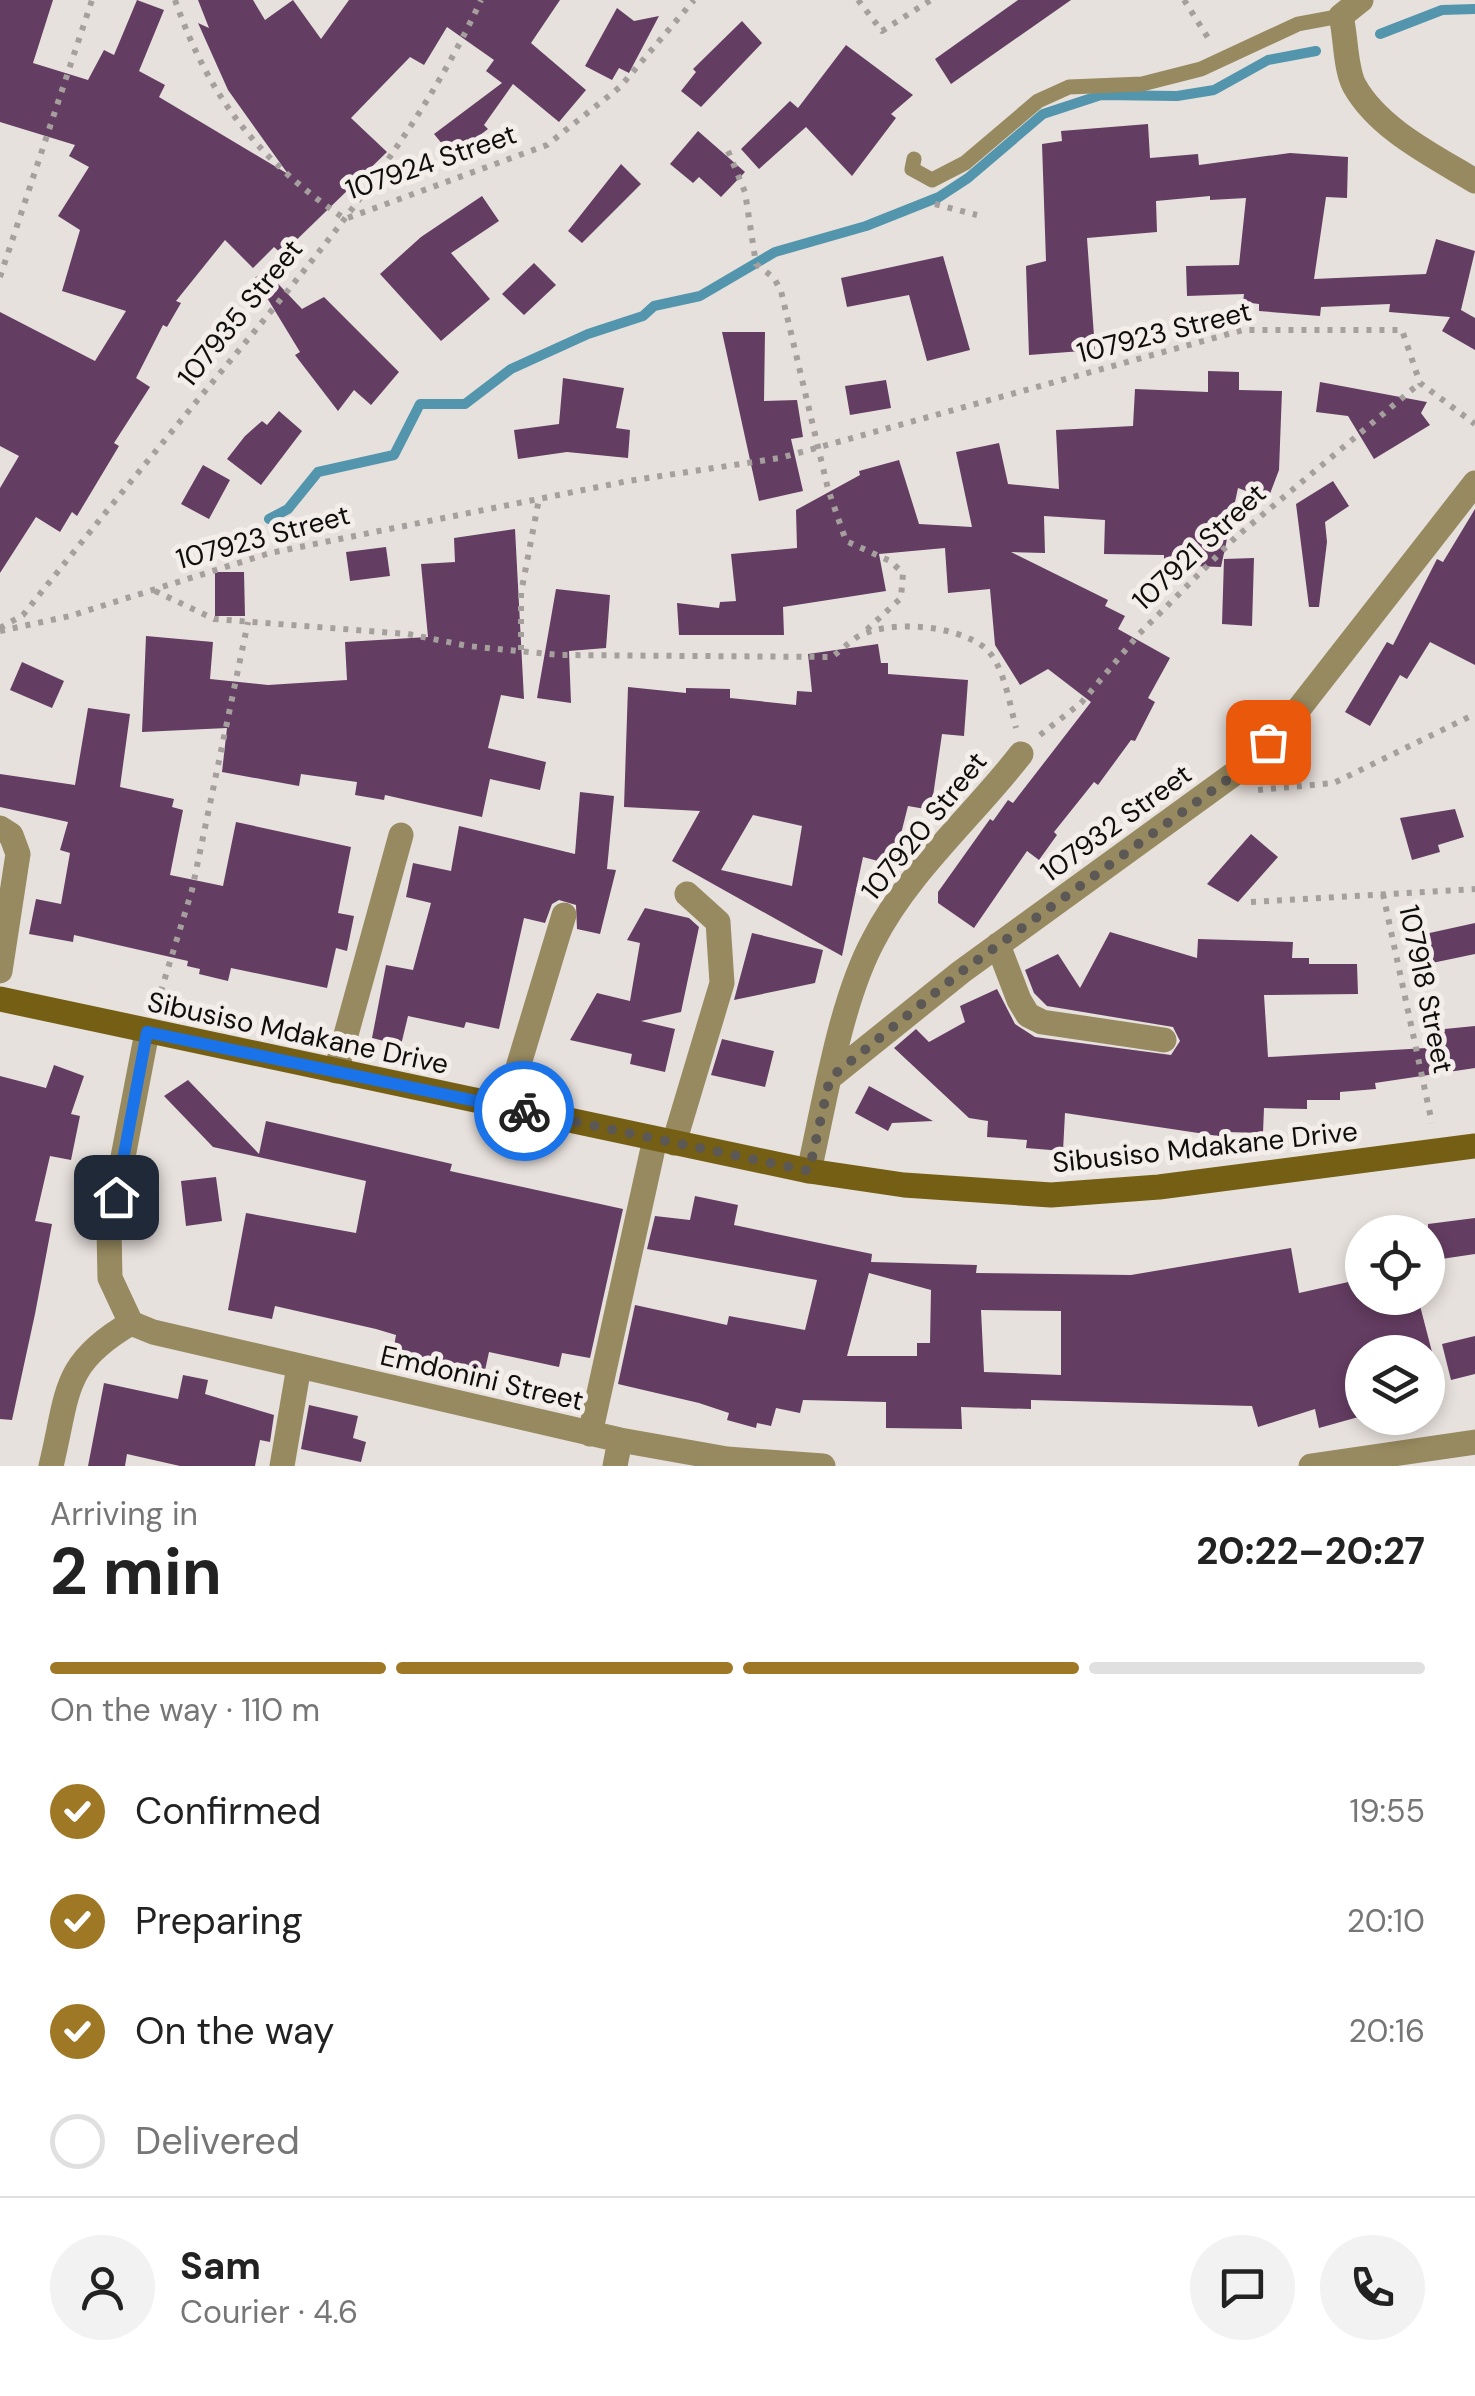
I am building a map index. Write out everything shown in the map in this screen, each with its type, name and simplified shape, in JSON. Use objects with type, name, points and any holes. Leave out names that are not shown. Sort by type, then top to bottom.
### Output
[{"type":"street","points":[[1351,8],[1352,82],[1374,110],[1475,182]]},
{"type":"street","name":"107932 Street","points":[[830,1078],[998,945],[1206,796],[1290,720],[1475,484]]},
{"type":"street","name":"107920 Street","points":[[809,1171],[830,1078],[872,942],[912,884],[1022,754]]},
{"type":"street","points":[[0,828],[11,835],[18,854],[0,971]]},
{"type":"street","points":[[336,1072],[402,836]]},
{"type":"street","points":[[590,1434],[664,1141],[722,983],[718,922],[687,894]]},
{"type":"street","points":[[506,1107],[564,914]]},
{"type":"street","points":[[998,945],[1028,1015],[1042,1022],[1164,1040]]},
{"type":"street","name":"Sibusiso Mdakane Drive","points":[[0,999],[809,1171],[904,1185],[1051,1195],[1159,1187],[1475,1146]]},
{"type":"street","points":[[51,1466],[77,1368],[94,1346],[131,1323],[115,1296],[108,1243],[147,1032]]},
{"type":"street","name":"Emdonini Street","points":[[131,1323],[153,1332],[590,1434],[618,1453],[824,1466]]},
{"type":"street","points":[[282,1466],[299,1366]]},
{"type":"street","points":[[1311,1466],[1475,1442]]},
{"type":"lane","points":[[914,159],[912,169],[917,175],[932,180],[965,163],[1038,101],[1069,87],[1142,84],[1201,69],[1298,24],[1351,8]]},
{"type":"path","points":[[0,277],[92,0]]},
{"type":"path","name":"107924 Street","points":[[175,0],[189,41],[243,132],[292,182],[346,219],[547,146],[620,86],[694,0]]},
{"type":"path","name":"107935 Street","points":[[0,629],[22,615],[346,219],[408,134],[454,58],[481,0]]},
{"type":"path","points":[[858,0],[882,32],[931,0]]},
{"type":"path","points":[[1184,0],[1220,58]]},
{"type":"path","points":[[728,151],[745,192],[756,264],[774,278],[780,291],[820,447]]},
{"type":"path","points":[[932,180],[930,200],[955,212],[977,215]]},
{"type":"path","name":"107923 Street","points":[[0,629],[70,616],[270,553],[540,499],[780,458],[1243,330],[1402,330],[1420,383]]},
{"type":"path","points":[[1420,383],[1475,424]]},
{"type":"path","name":"107921 Street","points":[[1022,754],[1057,718],[1081,702],[1140,634],[1236,537],[1420,383]]},
{"type":"path","name":"107920 Street","points":[[153,590],[214,618],[408,634],[468,646],[559,655],[832,657],[901,598],[904,573],[890,561],[846,541],[820,447]]},
{"type":"path","points":[[521,650],[521,593],[540,499]]},
{"type":"path","points":[[147,1032],[188,907],[248,622]]},
{"type":"path","name":"107920 Street","points":[[860,636],[909,626],[963,636],[988,650],[1008,696],[1022,754]]},
{"type":"path","points":[[1206,796],[1334,783],[1475,714]]},
{"type":"path","name":"107918 Street","points":[[1252,902],[1475,889]]},
{"type":"path","name":"107918 Street","points":[[1383,894],[1436,1152]]},
{"type":"building","points":[[0,0],[53,0],[33,63],[88,80],[104,50],[114,55],[137,0],[164,10],[139,71],[165,85],[159,97],[288,174],[228,90],[198,23],[209,28],[198,0],[253,0],[265,20],[293,0],[321,39],[349,0],[560,0],[531,43],[586,90],[559,122],[513,84],[484,125],[488,129],[452,156],[434,134],[502,83],[486,71],[494,60],[447,27],[424,65],[410,57],[351,118],[387,152],[282,254],[274,247],[253,268],[225,240],[176,301],[181,303],[167,327],[163,325],[136,378],[150,387],[114,443],[119,446],[77,516],[72,512],[60,532],[36,517],[0,573],[0,488],[19,456],[0,446],[0,312],[95,361],[126,311],[62,291],[80,230],[58,216],[89,167],[69,156],[75,145],[0,122]]},
{"type":"building","points":[[1018,0],[1071,0],[951,84],[935,59]]},
{"type":"building","points":[[617,8],[634,21],[659,16],[629,73],[619,68],[612,80],[585,66]]},
{"type":"building","points":[[742,21],[762,43],[701,107],[681,91],[696,72],[693,69]]},
{"type":"building","points":[[846,45],[913,95],[891,114],[896,118],[852,176],[806,127],[759,169],[741,149],[790,101],[798,108]]},
{"type":"building","points":[[1148,124],[1150,158],[1198,154],[1199,165],[1290,153],[1348,157],[1347,198],[1326,197],[1314,279],[1426,274],[1436,239],[1475,251],[1461,310],[1475,318],[1475,350],[1442,331],[1450,317],[1389,312],[1390,304],[1321,307],[1320,316],[1259,311],[1259,304],[1243,302],[1244,294],[1187,296],[1186,266],[1239,265],[1246,198],[1210,200],[1210,196],[1156,201],[1157,232],[1087,238],[1095,350],[1029,355],[1026,266],[1046,261],[1042,144],[1062,141],[1061,131]]},
{"type":"building","points":[[698,131],[745,172],[721,197],[699,177],[693,183],[670,164]]},
{"type":"building","points":[[621,164],[641,184],[582,243],[568,231]]},
{"type":"building","points":[[482,196],[499,221],[451,253],[490,299],[441,341],[380,274],[421,237]]},
{"type":"building","points":[[943,256],[970,350],[927,361],[909,295],[847,307],[841,278]]},
{"type":"building","points":[[534,263],[556,285],[524,315],[502,294]]},
{"type":"building","points":[[265,270],[302,309],[324,297],[399,372],[371,405],[354,390],[338,411],[295,355],[300,352],[255,278]]},
{"type":"building","points":[[722,332],[765,332],[764,401],[797,400],[803,437],[791,439],[803,491],[759,501]]},
{"type":"building","points":[[1208,371],[1239,372],[1239,390],[1282,391],[1279,470],[1268,499],[1238,488],[1221,567],[1164,565],[1164,555],[1104,554],[1105,520],[1044,516],[1045,553],[1011,552],[1108,600],[1105,606],[1125,616],[1118,629],[1170,658],[1148,698],[1155,702],[1135,741],[1131,740],[1098,785],[1094,782],[1054,832],[1057,835],[1039,860],[1027,851],[974,928],[938,903],[938,892],[990,819],[993,821],[1008,800],[1013,803],[1091,702],[1048,669],[1020,685],[995,645],[990,589],[948,593],[945,548],[879,554],[886,591],[783,607],[784,635],[679,635],[677,603],[719,608],[720,602],[736,601],[731,554],[797,548],[796,510],[860,475],[859,471],[899,460],[919,524],[972,527],[956,452],[999,443],[1008,484],[1059,489],[1056,430],[1133,426],[1135,389],[1208,392]]},
{"type":"building","points":[[563,378],[624,388],[616,428],[630,430],[628,458],[567,452],[518,459],[514,430],[559,424]]},
{"type":"building","points":[[886,380],[891,408],[850,415],[845,386]]},
{"type":"building","points":[[1320,382],[1427,402],[1421,413],[1430,425],[1374,459],[1348,416],[1316,412]]},
{"type":"building","points":[[279,411],[302,431],[261,485],[227,459],[245,436],[262,421],[267,425]]},
{"type":"building","points":[[203,465],[230,480],[209,519],[181,504]]},
{"type":"building","points":[[1333,481],[1349,506],[1325,522],[1327,542],[1319,607],[1309,607],[1296,504]]},
{"type":"building","points":[[1475,509],[1475,665],[1430,642],[1407,679],[1400,675],[1370,726],[1345,712],[1387,642],[1393,645],[1437,559],[1443,562]]},
{"type":"building","points":[[515,529],[524,699],[501,695],[488,748],[546,762],[540,790],[490,779],[482,817],[385,795],[384,800],[355,795],[357,782],[301,774],[299,786],[222,772],[227,728],[142,732],[146,636],[213,642],[210,679],[268,685],[347,680],[345,642],[428,637],[421,564],[455,562],[454,538]]},
{"type":"building","points":[[386,547],[390,576],[350,581],[346,552]]},
{"type":"building","points":[[1254,558],[1252,626],[1222,624],[1224,559]]},
{"type":"building","points":[[215,572],[244,572],[245,616],[215,616]]},
{"type":"building","points":[[556,589],[610,595],[606,648],[569,651],[571,703],[537,698]]},
{"type":"building","points":[[878,644],[881,663],[888,663],[888,674],[968,680],[964,736],[942,734],[931,810],[908,806],[893,865],[863,857],[842,956],[672,861],[700,811],[624,807],[628,687],[686,693],[686,688],[730,689],[730,698],[796,705],[797,691],[812,692],[808,654]],"holes":[[[753,815],[802,826],[792,886],[721,870]]]},
{"type":"building","points":[[22,662],[64,681],[52,708],[10,690]]},
{"type":"building","points":[[88,708],[130,714],[120,787],[174,799],[172,807],[183,810],[170,875],[223,886],[236,822],[351,847],[338,913],[354,916],[347,951],[336,948],[327,988],[231,968],[228,981],[199,974],[200,969],[187,966],[188,961],[74,935],[73,942],[29,934],[36,899],[61,904],[70,853],[60,850],[68,822],[0,807],[0,774],[75,785]]},
{"type":"building","points":[[580,792],[614,796],[607,869],[616,870],[600,934],[577,929],[576,905],[559,900],[552,904],[545,923],[524,918],[499,1029],[466,1022],[464,1028],[408,1016],[401,1045],[372,1038],[386,965],[413,970],[431,903],[406,897],[413,863],[451,871],[459,826],[575,854]]},
{"type":"building","points":[[1455,809],[1464,837],[1438,845],[1440,852],[1412,860],[1400,818]]},
{"type":"building","points":[[1251,834],[1278,857],[1238,902],[1207,884]]},
{"type":"building","points":[[645,908],[689,918],[699,927],[681,1012],[641,1021],[675,1029],[665,1072],[630,1064],[632,1054],[570,1040],[597,993],[630,1001],[640,943],[627,940]]},
{"type":"building","points":[[1475,923],[1475,954],[1432,963],[1425,934]]},
{"type":"building","points":[[1110,932],[1197,958],[1198,939],[1293,942],[1292,958],[1309,958],[1309,964],[1357,964],[1358,994],[1264,995],[1268,1057],[1427,1048],[1424,1031],[1475,1026],[1475,1068],[1375,1083],[1376,1089],[1340,1092],[1340,1100],[1307,1100],[1307,1109],[1264,1108],[1263,1133],[1226,1132],[1225,1137],[1065,1113],[1063,1151],[1026,1148],[1027,1140],[987,1137],[988,1121],[969,1118],[894,1048],[916,1029],[929,1042],[965,1022],[960,1006],[997,989],[1015,1024],[1035,1037],[1171,1055],[1180,1041],[1173,1027],[1047,1006],[1034,993],[1025,970],[1058,954],[1080,988]]},
{"type":"building","points":[[752,933],[823,950],[815,983],[734,1000]]},
{"type":"building","points":[[722,1039],[774,1051],[765,1087],[711,1075]]},
{"type":"building","points":[[54,1065],[84,1076],[71,1114],[80,1116],[71,1160],[50,1156],[35,1221],[52,1224],[35,1314],[12,1420],[0,1419],[0,1076],[46,1088]]},
{"type":"building","points":[[188,1080],[259,1154],[266,1121],[452,1164],[450,1171],[623,1209],[590,1358],[562,1353],[559,1367],[489,1352],[484,1375],[393,1352],[396,1335],[376,1329],[275,1306],[272,1319],[228,1310],[246,1213],[356,1233],[366,1181],[213,1147],[164,1096]]},
{"type":"building","points":[[869,1086],[933,1121],[892,1123],[888,1131],[855,1113]]},
{"type":"building","points":[[216,1177],[222,1221],[186,1226],[181,1181]]},
{"type":"building","points":[[695,1196],[738,1205],[734,1225],[872,1254],[871,1262],[977,1265],[976,1273],[1131,1275],[1291,1248],[1299,1293],[1345,1283],[1345,1315],[1422,1315],[1428,1335],[1345,1335],[1345,1421],[1319,1428],[1315,1409],[1258,1427],[1252,1406],[1031,1400],[1031,1409],[961,1407],[962,1429],[886,1428],[886,1402],[803,1400],[800,1413],[776,1408],[771,1426],[757,1423],[756,1428],[727,1420],[729,1413],[699,1403],[618,1384],[635,1305],[727,1325],[729,1316],[805,1330],[817,1280],[647,1249],[655,1216],[690,1220]],"holes":[[[869,1273],[931,1290],[930,1343],[917,1343],[917,1356],[847,1356]],[[981,1310],[1061,1311],[1061,1375],[984,1372]]]},
{"type":"building","points":[[1475,1218],[1475,1254],[1445,1258],[1445,1222]]},
{"type":"building","points":[[1475,1336],[1475,1374],[1451,1380],[1445,1343]]},
{"type":"building","points":[[183,1375],[208,1380],[205,1394],[274,1415],[270,1442],[260,1440],[255,1466],[180,1466],[127,1454],[125,1466],[88,1466],[104,1383],[178,1399]]},
{"type":"building","points":[[309,1405],[358,1416],[353,1438],[366,1442],[361,1462],[301,1449]]},
{"type":"waterway","points":[[1380,34],[1442,10],[1475,9]]},
{"type":"waterway","points":[[269,519],[288,509],[318,472],[394,455],[420,404],[465,404],[511,369],[588,334],[643,316],[654,306],[700,296],[775,252],[866,226],[939,197],[968,178],[1043,114],[1101,95],[1177,96],[1214,90],[1268,60],[1316,51]]},
{"type":"way so far","points":[[524,1111],[809,1171],[830,1078],[961,972],[1238,772],[1268,742]]},
{"type":"route","points":[[116,1197],[147,1032],[524,1111]]}]
